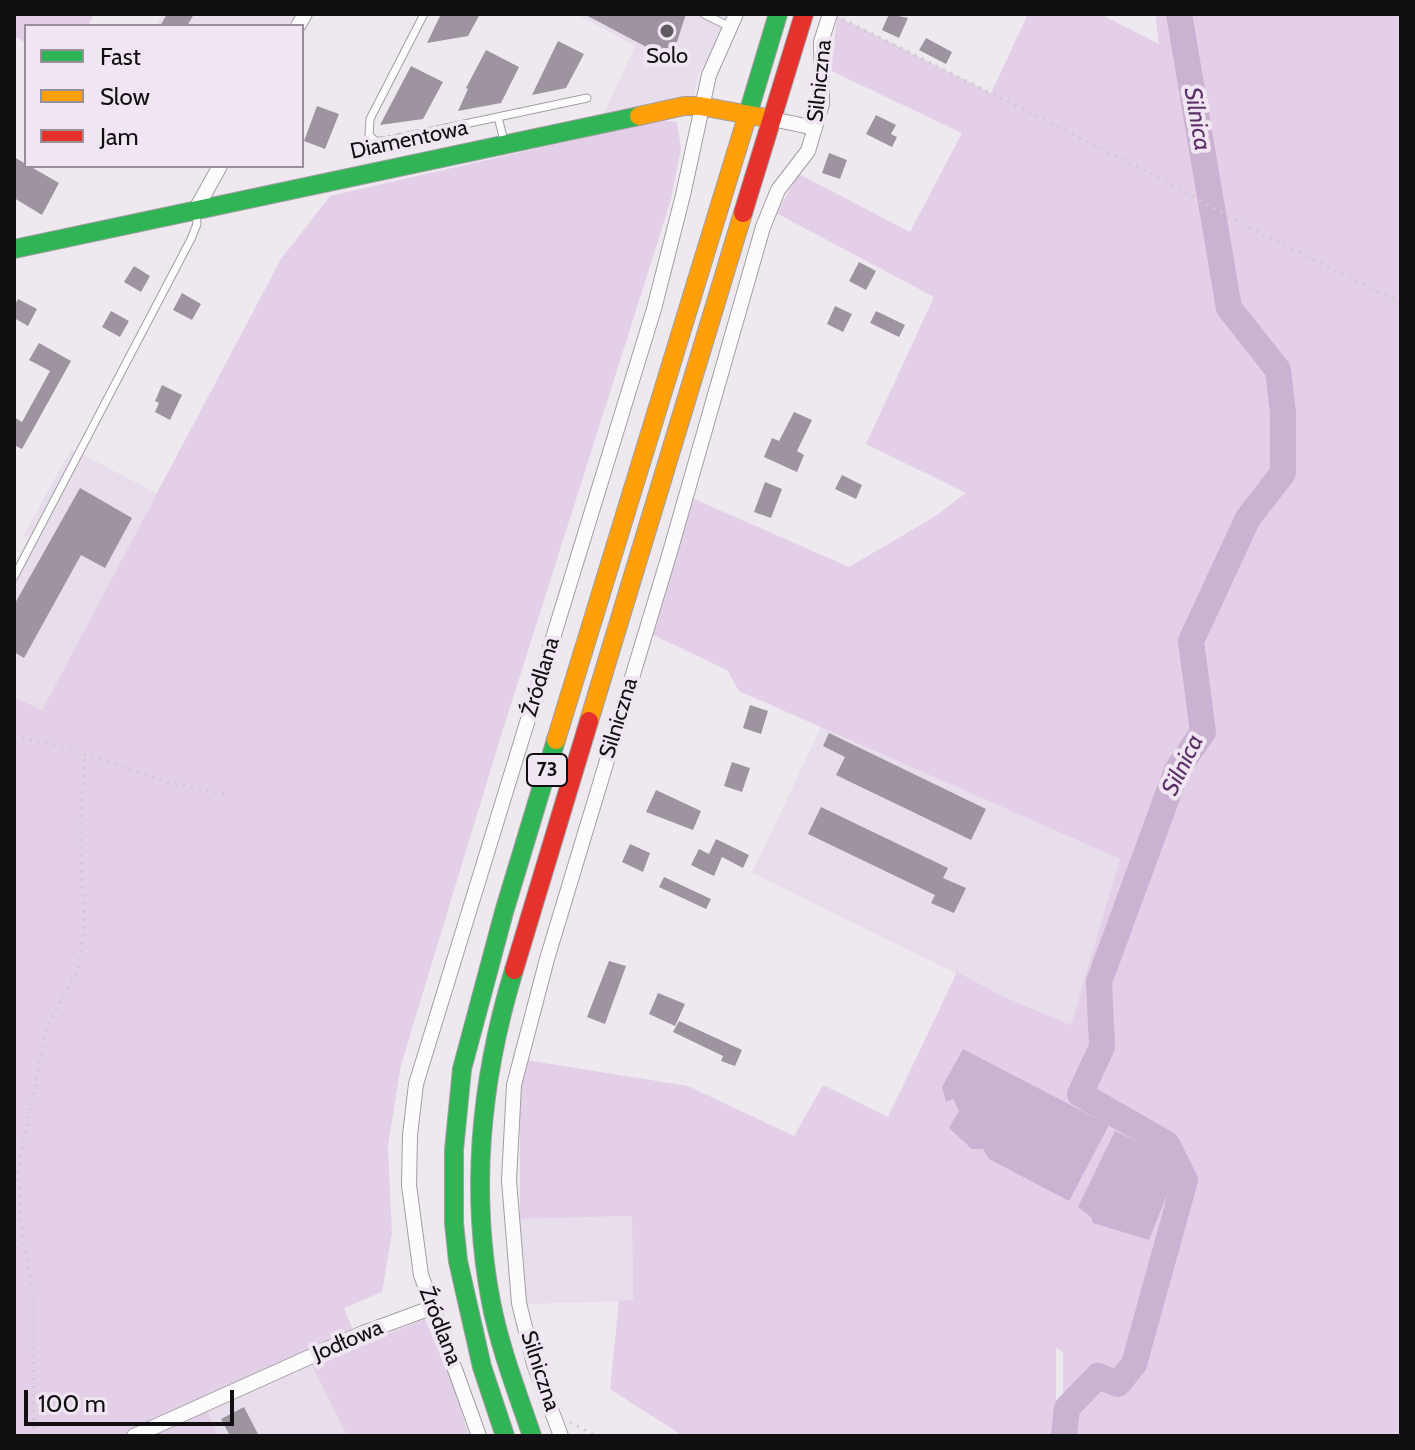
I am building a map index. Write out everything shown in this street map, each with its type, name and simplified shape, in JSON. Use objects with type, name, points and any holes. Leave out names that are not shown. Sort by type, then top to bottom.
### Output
[{"type":"main road","name":"73","points":[[505,1436],[482,1367],[458,1261],[454,1223],[454,1150],[462,1069],[504,912],[778,14]]},
{"type":"main road","name":"73","points":[[532,1436],[498,1329],[483,1248],[479,1196],[480,1146],[489,1067],[510,982],[804,14]]},
{"type":"main road","name":"Diamentowa","points":[[14,249],[684,106],[772,119]]},
{"type":"street","name":"Silniczna","points":[[561,1436],[534,1364],[519,1303],[509,1180],[514,1085],[552,945],[670,552],[763,227],[778,190],[808,151],[815,128],[822,104],[821,42],[833,15]]},
{"type":"street","name":"Źródlana","points":[[479,1436],[421,1275],[409,1185],[410,1135],[416,1084],[654,309],[709,75],[733,20]]},
{"type":"street","name":"Diamentowa","points":[[772,119],[815,128]]},
{"type":"street","points":[[196,209],[219,168]]},
{"type":"street","name":"Jodłowa","points":[[134,1436],[363,1333],[431,1308]]},
{"type":"lane","points":[[424,14],[370,119],[369,135],[375,141],[587,98]]},
{"type":"lane","points":[[704,14],[733,20]]},
{"type":"lane","points":[[498,117],[504,144]]},
{"type":"lane","points":[[14,577],[191,239],[197,224],[196,209]]},
{"type":"path","points":[[833,15],[1158,177],[1238,222],[1401,303]]},
{"type":"path","points":[[14,737],[53,744],[171,783],[230,795]]},
{"type":"path","points":[[34,1436],[32,1287],[22,1233],[18,1170],[47,1026],[79,967],[84,924],[80,832],[85,755]]},
{"type":"path","points":[[553,1413],[596,1436]]},
{"type":"shaded area","points":[[14,14],[94,14],[89,24],[24,24],[24,42],[14,36]]},
{"type":"shaded area","points":[[162,14],[300,14],[294,24],[157,24]]},
{"type":"shaded area","points":[[576,14],[729,14],[698,77],[694,96],[604,113],[635,46]]},
{"type":"shaded area","points":[[1028,14],[1100,14],[1159,44],[1155,14],[1401,14],[1401,1436],[1063,1436],[1063,1352],[1056,1348],[1056,1436],[683,1436],[610,1389],[619,1301],[633,1300],[632,1216],[520,1219],[520,1085],[526,1060],[688,1086],[794,1136],[823,1085],[888,1117],[957,972],[1002,996],[1071,1025],[1120,859],[739,691],[727,670],[651,634],[692,498],[849,567],[934,517],[966,493],[866,444],[934,297],[776,213],[799,174],[910,232],[962,133],[831,71],[837,16],[991,93]]},
{"type":"shaded area","points":[[661,120],[677,122],[681,148],[671,200],[500,739],[401,1065],[388,1146],[392,1233],[382,1292],[344,1308],[355,1335],[205,1407],[219,1436],[14,1436],[14,697],[42,710],[281,259],[330,196]]},
{"type":"shaded area","points":[[71,449],[157,493],[42,710],[14,697],[14,565],[29,537],[23,536]]},
{"type":"shaded area","points":[[821,727],[1121,859],[1071,1025],[1002,996],[752,873]]},
{"type":"shaded area","points":[[963,1049],[1109,1125],[1069,1201],[989,1159],[983,1149],[972,1149],[949,1128],[959,1111],[953,1099],[946,1102],[942,1087]]},
{"type":"shaded area","points":[[1115,1131],[1166,1156],[1173,1180],[1149,1240],[1093,1223],[1091,1217],[1078,1207]]},
{"type":"shaded area","points":[[632,1216],[633,1301],[527,1304],[520,1219]]},
{"type":"shaded area","points":[[425,1319],[452,1382],[469,1436],[347,1436],[311,1364]]},
{"type":"shaded area","points":[[311,1364],[347,1436],[219,1436],[204,1406]]},
{"type":"building","points":[[167,14],[194,14],[188,24],[161,24]]},
{"type":"building","points":[[441,14],[480,14],[468,36],[427,43]]},
{"type":"building","points":[[584,14],[686,14],[671,60]]},
{"type":"building","points":[[889,14],[908,18],[899,38],[882,30]]},
{"type":"building","points":[[926,38],[952,52],[946,64],[919,50]]},
{"type":"building","points":[[558,41],[584,54],[566,88],[532,95]]},
{"type":"building","points":[[486,50],[519,67],[501,103],[458,111],[466,88]]},
{"type":"building","points":[[411,66],[443,82],[423,119],[380,125]]},
{"type":"building","points":[[317,106],[339,114],[325,149],[304,141]]},
{"type":"building","points":[[876,115],[896,125],[891,134],[897,137],[892,147],[866,134]]},
{"type":"building","points":[[829,153],[847,160],[840,179],[822,173]]},
{"type":"building","points":[[14,157],[24,163],[24,168],[33,168],[59,183],[42,215],[14,198]]},
{"type":"building","points":[[859,262],[876,271],[866,290],[849,281]]},
{"type":"building","points":[[134,266],[150,276],[141,292],[124,282]]},
{"type":"building","points":[[182,293],[201,304],[192,320],[173,310]]},
{"type":"building","points":[[18,299],[37,309],[28,326],[14,318],[14,306]]},
{"type":"building","points":[[835,306],[852,314],[843,332],[827,324]]},
{"type":"building","points":[[111,311],[129,321],[120,337],[102,327]]},
{"type":"building","points":[[876,311],[905,325],[899,337],[870,323]]},
{"type":"building","points":[[39,343],[71,361],[22,449],[14,445],[14,417],[22,422],[50,371],[29,360]]},
{"type":"building","points":[[162,385],[182,395],[170,420],[155,412],[159,403],[155,401]]},
{"type":"building","points":[[794,412],[812,420],[797,451],[804,455],[797,472],[764,457],[772,438],[779,441]]},
{"type":"building","points":[[842,475],[862,485],[856,499],[835,489]]},
{"type":"building","points":[[765,482],[782,489],[771,518],[754,512]]},
{"type":"building","points":[[80,488],[132,518],[105,568],[81,555],[24,658],[14,652],[14,605]]},
{"type":"building","points":[[750,705],[768,711],[761,734],[743,728]]},
{"type":"building","points":[[829,733],[986,809],[971,840],[836,775],[845,757],[823,746]]},
{"type":"building","points":[[732,762],[750,768],[742,792],[724,786]]},
{"type":"building","points":[[656,790],[701,811],[693,830],[646,812]]},
{"type":"building","points":[[821,807],[948,868],[943,878],[966,888],[954,913],[931,903],[935,895],[808,834]]},
{"type":"building","points":[[716,839],[749,855],[743,868],[722,857],[714,876],[691,865],[699,849],[709,854]]},
{"type":"building","points":[[630,844],[650,853],[643,872],[622,862]]},
{"type":"building","points":[[664,877],[711,899],[706,909],[659,887]]},
{"type":"building","points":[[609,961],[626,966],[605,1024],[587,1017]]},
{"type":"building","points":[[658,993],[685,1004],[675,1026],[649,1014]]},
{"type":"building","points":[[679,1021],[742,1050],[735,1066],[721,1061],[723,1056],[673,1032]]},
{"type":"building","points":[[244,1407],[259,1436],[230,1436],[221,1419]]},
{"type":"waterway","name":"Silnica","points":[[1064,1436],[1067,1408],[1098,1376],[1118,1384],[1134,1364],[1185,1180],[1167,1144],[1080,1094],[1102,1047],[1099,982],[1177,770],[1203,732],[1191,641],[1248,518],[1283,473],[1283,413],[1278,370],[1229,308],[1179,14]]},
{"type":"traffic: fast","points":[[747,117],[778,14]]},
{"type":"traffic: fast","points":[[14,249],[639,116]]},
{"type":"traffic: fast","points":[[505,1436],[482,1367],[458,1261],[454,1223],[454,1150],[462,1069],[504,912],[556,740]]},
{"type":"traffic: fast","points":[[514,970],[487,1094],[482,1135],[481,1219],[491,1302],[509,1370],[532,1436]]},
{"type":"traffic: slow","points":[[639,116],[684,106],[700,106],[772,119]]},
{"type":"traffic: slow","points":[[556,740],[747,117]]},
{"type":"traffic: slow","points":[[589,721],[743,213]]},
{"type":"traffic: jam","points":[[743,213],[804,14]]},
{"type":"traffic: jam","points":[[514,970],[589,721]]},
{"type":"place","name":"Solo","points":[[667,31]]}]
